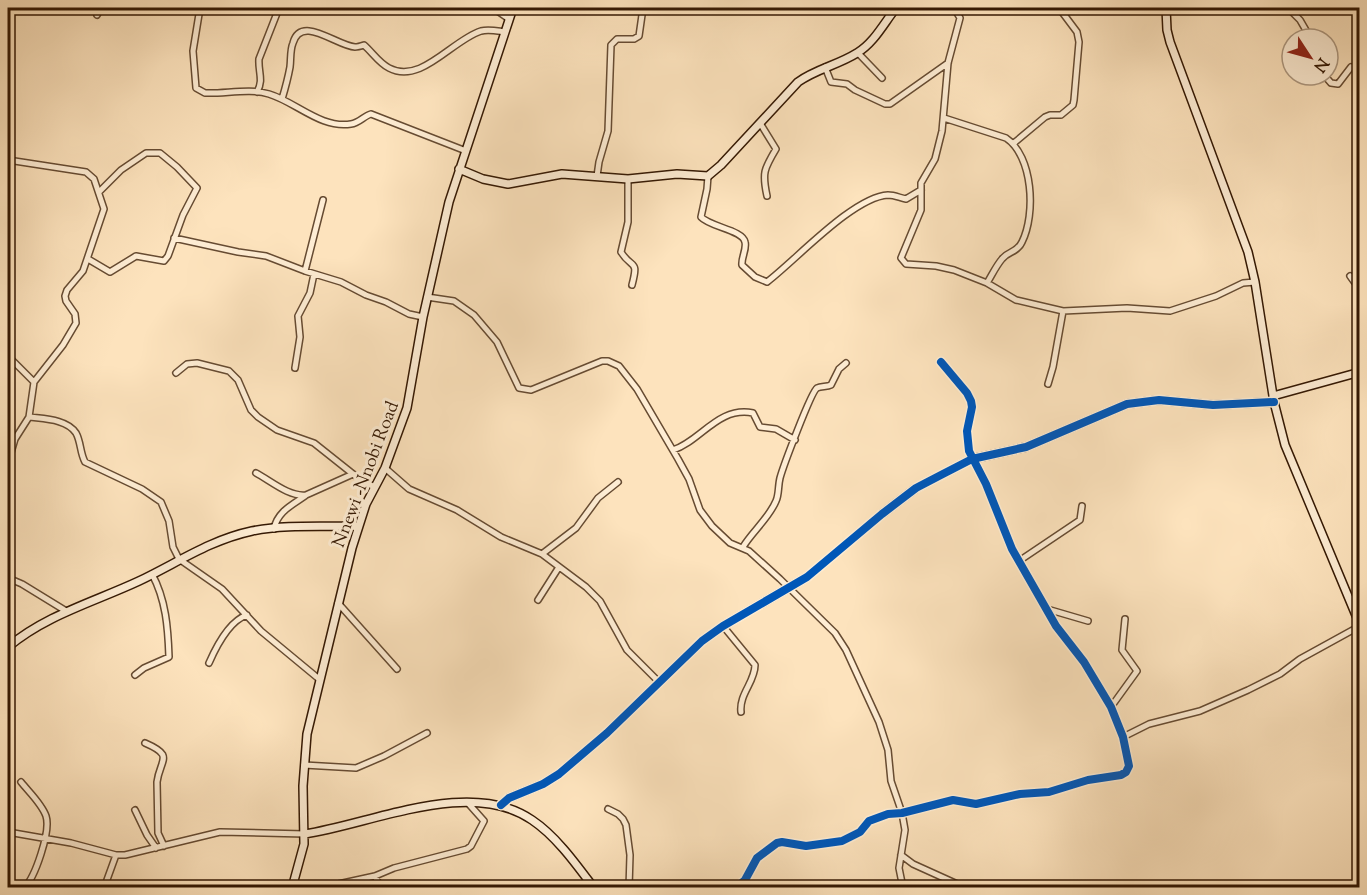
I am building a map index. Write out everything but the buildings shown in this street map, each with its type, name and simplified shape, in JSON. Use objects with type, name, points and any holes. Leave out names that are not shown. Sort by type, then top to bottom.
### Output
[{"type":"main road","name":"Nnewi -Nnobi Road","points":[[292,888],[305,834],[304,765],[307,734],[338,603],[358,526],[374,487],[385,468],[407,408],[427,297],[449,202],[513,8]]},
{"type":"main road","points":[[459,169],[483,179],[508,184],[549,175],[628,178],[677,174],[708,176],[798,82],[808,75],[858,53],[875,37],[896,8]]},
{"type":"main road","points":[[1166,8],[1170,42],[1209,151],[1240,226],[1255,282],[1273,399],[1286,445],[1359,626]]},
{"type":"main road","points":[[501,805],[509,798],[543,784],[559,774],[607,733],[702,642],[723,626],[789,588],[822,565],[916,488],[972,459],[1026,447],[1127,404],[1143,401],[1213,405],[1273,399],[1359,372]]},
{"type":"main road","points":[[8,647],[40,624],[66,611],[152,574],[204,546],[230,536],[255,530],[358,526]]},
{"type":"main road","points":[[305,834],[432,806],[468,803],[501,805],[528,817],[544,830],[594,888]]},
{"type":"street","points":[[97,15],[101,8]]},
{"type":"street","points":[[200,8],[193,51],[196,88],[205,93],[257,92],[282,99],[317,118],[343,125],[353,124],[368,114],[375,115],[466,151]]},
{"type":"street","points":[[257,92],[262,81],[258,67],[259,59],[279,8]]},
{"type":"street","points":[[493,8],[509,20]]},
{"type":"street","points":[[597,176],[598,162],[608,131],[611,45],[617,39],[634,39],[639,36],[643,8]]},
{"type":"street","points":[[954,8],[960,18],[948,63],[944,118],[935,159],[923,178],[921,210],[905,245],[902,261],[906,264],[954,270],[987,283],[1016,300],[1063,311],[1127,308],[1170,311],[1216,296],[1243,283],[1255,282]]},
{"type":"street","points":[[1014,143],[1045,117],[1061,116],[1073,105],[1079,42],[1077,33],[1059,8]]},
{"type":"street","points":[[1288,8],[1304,27]]},
{"type":"street","points":[[282,99],[288,78],[292,43],[297,34],[305,30],[356,47],[364,45],[391,69],[408,72],[423,68],[469,37],[482,31],[505,32]]},
{"type":"street","points":[[858,53],[882,78]]},
{"type":"street","points":[[825,67],[831,82],[846,84],[885,104],[890,104],[948,63]]},
{"type":"street","points":[[1340,81],[1351,67]]},
{"type":"street","points":[[944,118],[994,133],[1014,143],[1030,187],[1028,223],[1022,244],[1016,251],[1002,258],[987,283]]},
{"type":"street","points":[[760,123],[776,149],[765,165],[767,196]]},
{"type":"street","points":[[88,260],[110,272],[136,256],[164,261],[197,188],[160,153],[146,153],[134,159],[99,192]]},
{"type":"street","points":[[8,160],[86,172],[94,178],[104,209],[88,260],[65,296],[75,314],[76,323],[63,345],[34,382],[30,417],[15,439],[8,464]]},
{"type":"street","points":[[708,176],[701,217],[712,225],[744,239],[742,266],[755,277],[767,282],[839,221],[868,201],[888,195],[906,199],[921,190]]},
{"type":"street","points":[[628,178],[628,222],[621,252],[635,265],[632,285]]},
{"type":"street","points":[[305,272],[323,200]]},
{"type":"street","points":[[174,238],[266,256],[305,272],[341,282],[409,314],[423,317]]},
{"type":"street","points":[[295,368],[300,337],[299,312],[309,297],[314,274]]},
{"type":"street","points":[[1350,276],[1359,290]]},
{"type":"street","points":[[427,297],[453,301],[474,315],[497,342],[519,388],[531,390],[603,361],[615,363],[637,389],[673,450],[689,478],[700,510],[722,536],[730,543],[743,547],[824,621],[846,650],[888,750],[891,782],[902,813],[905,830],[899,868],[903,888]]},
{"type":"street","points":[[1047,384],[1053,367],[1063,311]]},
{"type":"street","points":[[8,356],[34,382]]},
{"type":"street","points":[[736,888],[745,880],[757,858],[777,843],[806,846],[842,842],[853,837],[874,818],[953,800],[976,804],[1029,793],[1049,792],[1088,780],[1121,775],[1129,766],[1123,737],[1112,707],[1084,662],[1066,640],[1007,539],[986,484],[972,459],[967,444],[971,401],[941,362]]},
{"type":"street","points":[[176,373],[187,364],[197,363],[229,371],[238,380],[251,411],[258,417],[277,430],[314,443],[353,474],[374,487]]},
{"type":"street","points":[[743,547],[776,503],[780,478],[801,418],[809,405],[813,392],[817,388],[831,385],[839,369],[846,363]]},
{"type":"street","points":[[673,450],[680,448],[714,422],[741,413],[753,413],[760,427],[776,429],[795,440]]},
{"type":"street","points":[[30,417],[52,419],[72,429],[76,434],[85,462],[142,489],[161,502],[169,521],[172,548],[179,559],[222,589],[280,648],[320,679]]},
{"type":"street","points":[[385,468],[409,489],[457,510],[501,537],[542,554],[586,587],[600,601],[627,650],[659,682]]},
{"type":"street","points":[[256,473],[291,493],[306,495]]},
{"type":"street","points":[[274,529],[275,522],[287,508],[306,495],[353,474]]},
{"type":"street","points":[[542,554],[576,528],[598,498],[618,482]]},
{"type":"street","points":[[1019,561],[1080,520],[1082,506]]},
{"type":"street","points":[[538,600],[559,567]]},
{"type":"street","points":[[135,675],[144,668],[169,657],[163,597],[152,574]]},
{"type":"street","points":[[8,578],[66,611]]},
{"type":"street","points":[[338,603],[397,669]]},
{"type":"street","points":[[1047,609],[1088,621]]},
{"type":"street","points":[[209,663],[228,631],[238,620],[247,615]]},
{"type":"street","points":[[1112,707],[1137,671],[1122,650],[1125,619]]},
{"type":"street","points":[[723,626],[755,665],[755,670],[742,698],[741,712]]},
{"type":"street","points":[[1123,737],[1149,724],[1200,711],[1248,690],[1280,674],[1324,645],[1359,626]]},
{"type":"street","points":[[304,765],[356,768],[427,733]]},
{"type":"street","points":[[145,743],[156,748],[164,762],[157,782],[158,833],[164,846]]},
{"type":"street","points":[[21,782],[43,810],[48,824],[32,878],[24,888]]},
{"type":"street","points":[[320,888],[375,876],[394,868],[468,849],[484,821],[468,803]]},
{"type":"street","points":[[608,809],[618,814],[626,825],[630,855],[629,888]]},
{"type":"street","points":[[135,810],[156,848]]},
{"type":"street","points":[[8,832],[71,843],[116,855],[126,855],[220,832],[305,834]]},
{"type":"street","points":[[104,888],[116,855]]},
{"type":"street","points":[[902,855],[913,864],[966,888]]},
{"type":"street","points":[[375,876],[381,888]]},
{"type":"cycle path","points":[[736,888],[745,880],[757,858],[777,843],[806,846],[842,841],[860,832],[869,821],[888,814],[902,813],[953,800],[976,804],[1020,794],[1049,792],[1088,780],[1121,775],[1129,766],[1123,737],[1111,707],[1084,662],[1056,626],[1012,549],[986,484],[969,451],[967,431],[971,401],[941,362]]},
{"type":"cycle path","points":[[501,805],[509,798],[543,784],[559,774],[607,733],[702,641],[723,626],[807,577],[882,514],[916,488],[939,476],[972,459],[1026,447],[1127,404],[1159,400],[1213,405],[1274,402]]}]
